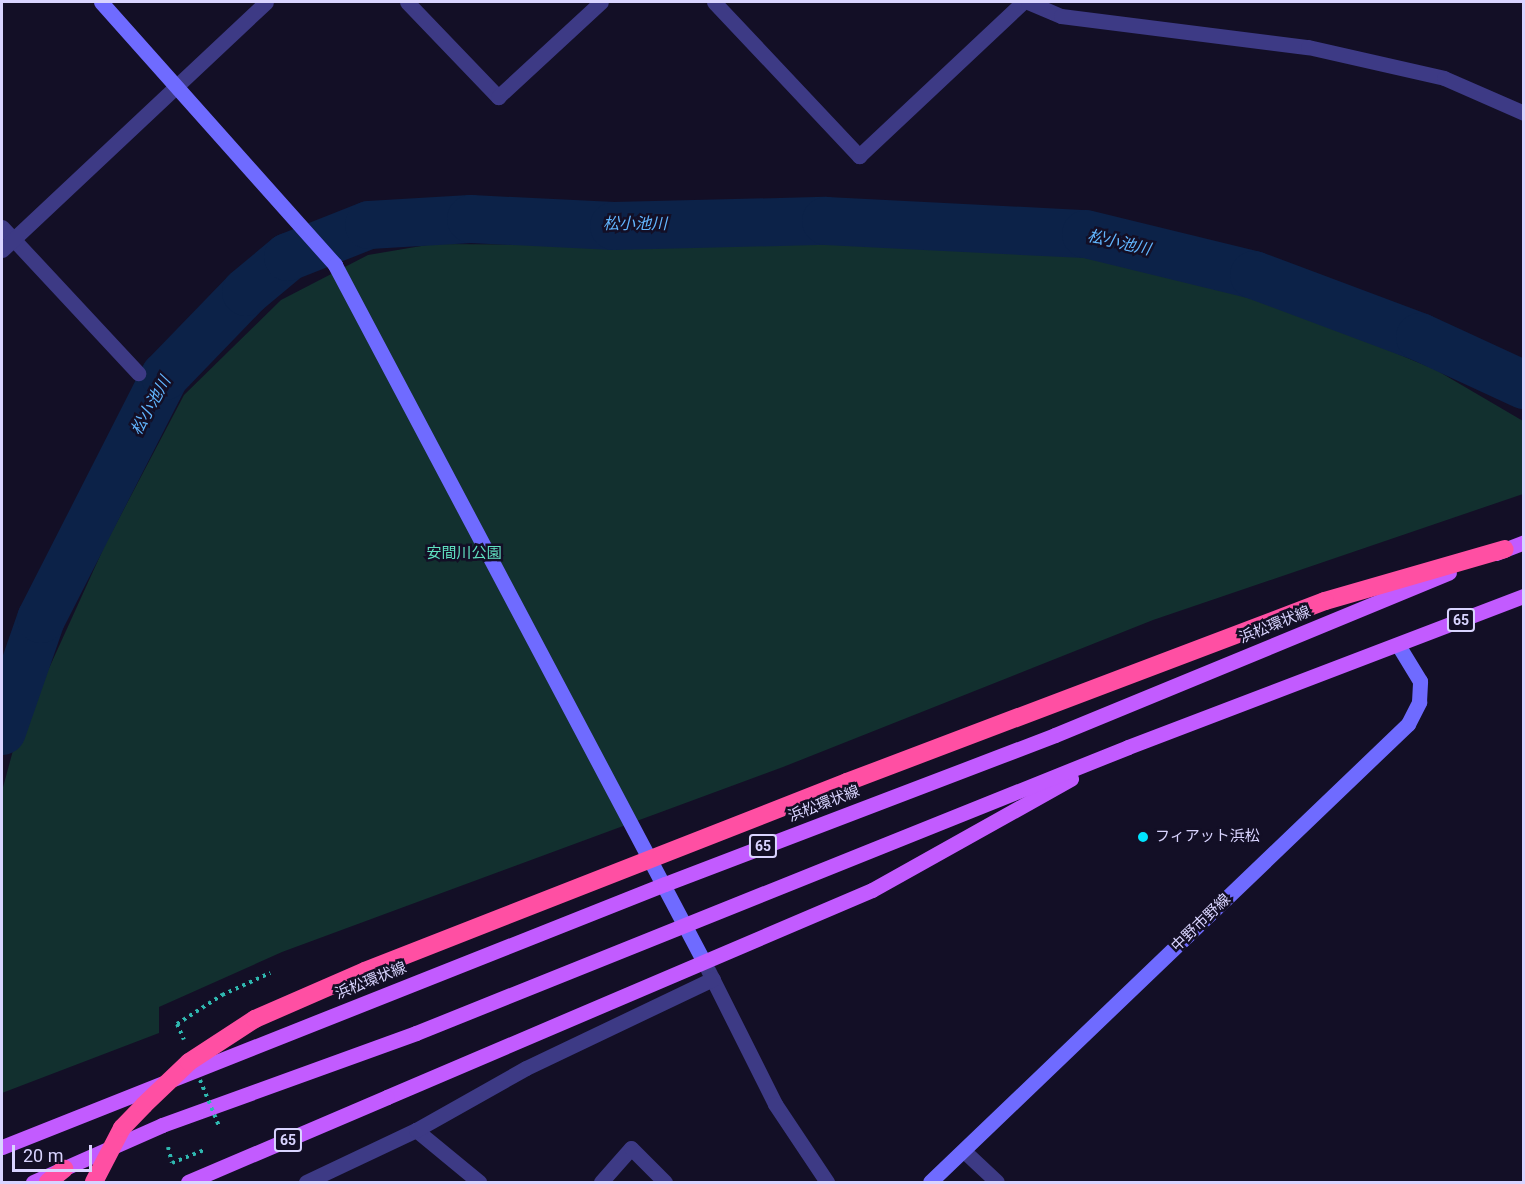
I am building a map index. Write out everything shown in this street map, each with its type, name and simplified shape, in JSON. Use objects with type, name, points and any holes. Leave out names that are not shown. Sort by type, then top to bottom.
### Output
[{"type":"highway","points":[[94,1182],[122,1128],[144,1105],[189,1062],[255,1019],[364,971],[847,782],[1325,601],[1505,549]]},
{"type":"highway","points":[[48,1182],[64,1169]]},
{"type":"main road","name":"浜松環状線","points":[[2,1147],[665,884],[1055,735],[1524,542]]},
{"type":"main road","name":"65","points":[[33,1182],[162,1125],[416,1033],[686,927],[1128,747],[1524,596]]},
{"type":"main road","name":"65","points":[[188,1182],[703,960],[872,890],[1128,747]]},
{"type":"street","points":[[101,2],[308,231],[335,265],[665,884],[775,1104],[827,1182]]},
{"type":"street","points":[[7,244],[266,2]]},
{"type":"street","points":[[407,2],[498,97],[601,2]]},
{"type":"street","points":[[714,2],[859,156],[1023,2]]},
{"type":"street","points":[[1028,2],[1061,16],[1308,47],[1444,78],[1524,113]]},
{"type":"street","points":[[2,227],[7,244],[138,373]]},
{"type":"street","name":"中野市野線","points":[[930,1182],[1408,724],[1419,702],[1420,681],[1398,645]]},
{"type":"street","points":[[306,1182],[416,1130],[526,1068],[713,979]]},
{"type":"street","points":[[416,1130],[479,1182]]},
{"type":"street","points":[[601,1182],[631,1148],[665,1182]]},
{"type":"street","points":[[964,1151],[997,1182]]},
{"type":"path","points":[[177,1024],[222,995],[270,973]]},
{"type":"path","points":[[208,1130],[219,1125]]},
{"type":"path","points":[[177,1144],[166,1148],[172,1163],[216,1145]]},
{"type":"green space","name":"安間川公園","points":[[932,237],[1066,246],[1189,273],[1305,315],[1436,370],[1523,421],[1523,494],[1153,620],[783,767],[282,952],[159,1007],[159,1033],[2,1093],[2,791],[15,743],[105,545],[184,395],[281,300],[368,255],[433,244],[689,246]]},
{"type":"waterway","name":"松小池川","points":[[2,731],[41,619],[165,376],[246,292],[288,257],[369,225],[471,219],[614,226],[826,221],[1086,234],[1254,275],[1420,337],[1524,385]]},
{"type":"place","name":"フィアット浜松","points":[[1143,837]]}]
